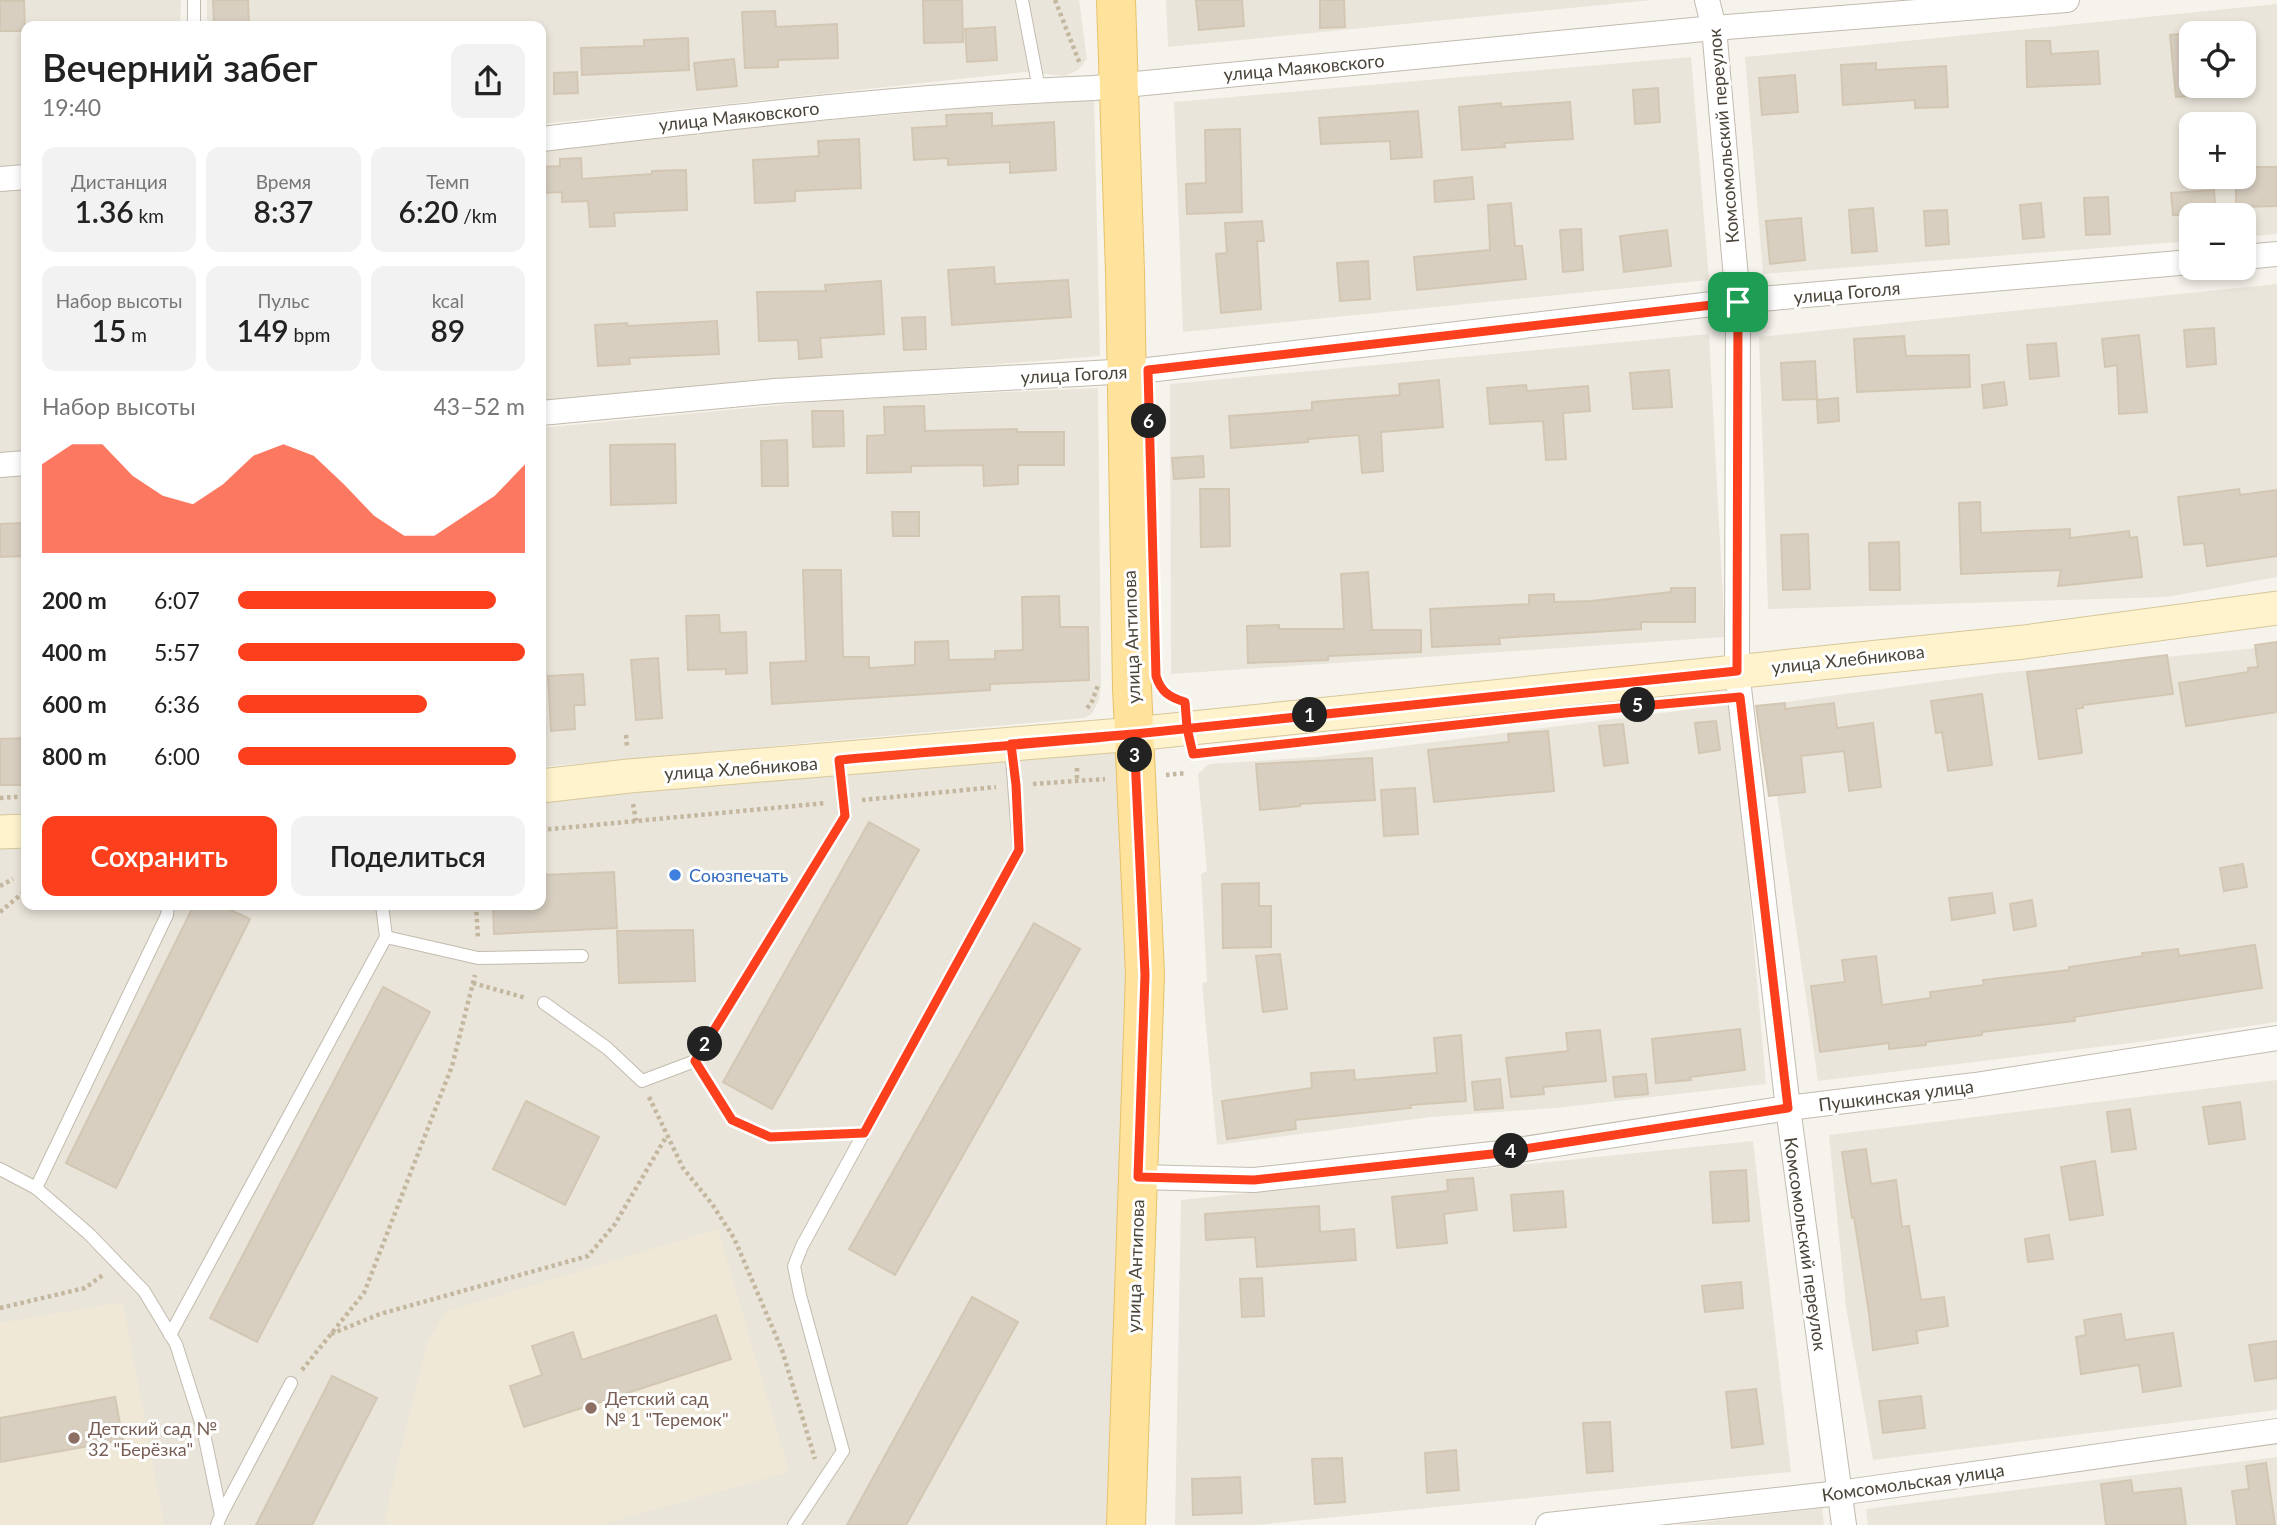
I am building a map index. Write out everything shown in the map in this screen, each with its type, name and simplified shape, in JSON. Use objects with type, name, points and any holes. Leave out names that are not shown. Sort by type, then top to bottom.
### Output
[{"type":"main road","name":"улица Антипова","points":[[1116,0],[1128,541],[1145,975],[1126,1525]]},
{"type":"street","name":"Комсомольский переулок","points":[[1707,0],[1714,28],[1738,302],[1737,671],[1788,1108],[1844,1525]]},
{"type":"street","name":"улица Маяковского","points":[[546,138],[757,113],[1039,89],[1094,88],[1714,28],[2067,0]]},
{"type":"street","points":[[0,179],[21,177]]},
{"type":"street","points":[[2256,256],[2277,254]]},
{"type":"street","name":"улица Гоголя","points":[[546,413],[775,391],[1126,371],[1738,302],[2179,263]]},
{"type":"street","points":[[0,465],[21,463]]},
{"type":"street","name":"улица Хлебникова","points":[[546,785],[629,776],[1134,734],[2024,642],[2277,608]]},
{"type":"street","points":[[0,832],[21,831]]},
{"type":"street","name":"Пушкинская улица","points":[[1138,1177],[1254,1180],[1492,1154],[1788,1108],[1975,1086],[2277,1038]]},
{"type":"street","name":"Комсомольская улица","points":[[1548,1525],[1839,1493],[2277,1430]]},
{"type":"lane","points":[[194,0],[194,21]]},
{"type":"lane","points":[[1023,0],[1039,89]]},
{"type":"lane","points":[[794,1525],[843,1451],[794,1266],[802,1246],[1019,850],[1011,744]]},
{"type":"lane","points":[[544,1003],[607,1048],[642,1081],[695,1061],[845,816],[839,760]]},
{"type":"lane","points":[[36,1188],[168,910]]},
{"type":"lane","points":[[170,1335],[386,937],[383,910]]},
{"type":"lane","points":[[386,937],[478,958],[582,956]]},
{"type":"lane","points":[[0,1169],[36,1188],[89,1234],[144,1291],[176,1344],[203,1429],[219,1520]]},
{"type":"lane","points":[[219,1520],[291,1383]]},
{"type":"path","points":[[0,798],[21,796]]},
{"type":"path","points":[[0,886],[13,880]]},
{"type":"path","points":[[0,912],[21,894]]},
{"type":"path","points":[[291,1383],[363,1293],[452,1066],[474,983],[478,958],[477,910]]},
{"type":"path","points":[[474,983],[544,1003]]},
{"type":"path","points":[[695,1061],[732,1120],[770,1137],[864,1133]]},
{"type":"path","points":[[642,1081],[683,1168],[712,1204],[734,1238],[782,1350],[822,1486]]},
{"type":"path","points":[[330,1334],[380,1314],[588,1255],[615,1224],[666,1136]]},
{"type":"path","points":[[0,1308],[85,1288],[118,1264]]},
{"type":"shaded area","points":[[0,0],[181,0],[180,21],[21,21],[21,170],[0,172]]},
{"type":"shaded area","points":[[207,0],[1079,0],[1087,59],[1078,70],[1065,76],[1024,72],[546,123],[546,21],[207,21]]},
{"type":"shaded area","points":[[1166,0],[1653,0],[1168,47]]},
{"type":"shaded area","points":[[2277,4],[2277,234],[2256,236],[2256,203],[2179,203],[2179,242],[1763,274],[1745,57]]},
{"type":"shaded area","points":[[1691,57],[1709,280],[1183,332],[1174,102]]},
{"type":"shaded area","points":[[1094,100],[1100,356],[546,401],[546,146],[957,109]]},
{"type":"shaded area","points":[[21,189],[21,454],[0,456],[0,191]]},
{"type":"shaded area","points":[[2277,284],[2277,577],[2167,597],[1768,609],[1759,337]]},
{"type":"shaded area","points":[[1709,334],[1725,637],[1171,674],[1170,384]]},
{"type":"shaded area","points":[[1098,388],[1101,684],[1099,700],[1092,714],[1084,718],[546,767],[546,428],[832,400]]},
{"type":"shaded area","points":[[21,473],[21,813],[0,815],[0,475]]},
{"type":"shaded area","points":[[2277,646],[2277,1022],[2147,1041],[1818,1081],[1764,705],[2000,673]]},
{"type":"shaded area","points":[[1733,704],[1766,1084],[1555,1108],[1431,1117],[1217,1145],[1202,983],[1207,982],[1201,874],[1207,871],[1198,774],[1209,764],[1316,757]]},
{"type":"shaded area","points":[[1134,734],[1126,1525],[0,1525],[0,832],[21,831],[21,910],[546,910],[546,786]]},
{"type":"shaded area","points":[[2277,1080],[2277,1410],[1873,1460],[1846,1307],[1829,1135]]},
{"type":"shaded area","points":[[1753,1141],[1791,1472],[1256,1525],[1175,1525],[1181,1200]]},
{"type":"shaded area","name":"Детский сад № 1 \"Теремок\"","points":[[718,1229],[789,1472],[600,1525],[390,1525],[384,1521],[427,1343],[445,1312]]},
{"type":"shaded area","name":"Детский сад № 32 \"Берёзка\"","points":[[123,1302],[164,1525],[0,1525],[0,1323]]},
{"type":"shaded area","points":[[2277,1457],[2277,1525],[1868,1525],[1866,1509]]},
{"type":"shaded area","points":[[1822,1508],[1824,1525],[1677,1525]]},
{"type":"building","points":[[213,0],[248,0],[249,21],[214,21]]},
{"type":"building","points":[[923,0],[962,0],[963,42],[924,43]]},
{"type":"building","points":[[1196,0],[1242,0],[1244,26],[1199,30]]},
{"type":"building","points":[[1320,0],[1344,0],[1345,27],[1320,28]]},
{"type":"building","points":[[0,1],[24,1],[25,21],[21,21],[21,31],[0,31]]},
{"type":"building","points":[[775,11],[776,27],[837,24],[838,58],[778,60],[778,67],[745,68],[742,12]]},
{"type":"building","points":[[995,27],[997,60],[967,62],[965,29]]},
{"type":"building","points":[[2179,34],[2179,97],[2176,97],[2170,35]]},
{"type":"building","points":[[688,38],[689,70],[582,75],[581,48],[644,46],[644,40]]},
{"type":"building","points":[[2026,41],[2050,41],[2051,54],[2098,51],[2100,84],[2027,87]]},
{"type":"building","points":[[734,59],[737,86],[697,90],[694,63]]},
{"type":"building","points":[[1876,63],[1876,70],[1946,66],[1948,107],[1915,108],[1915,100],[1843,105],[1841,65]]},
{"type":"building","points":[[577,72],[578,93],[554,94],[554,73]]},
{"type":"building","points":[[1795,75],[1798,112],[1762,115],[1759,78]]},
{"type":"building","points":[[1658,88],[1660,122],[1635,124],[1633,90]]},
{"type":"building","points":[[1570,102],[1573,139],[1504,143],[1505,147],[1462,150],[1459,107],[1501,103],[1501,107]]},
{"type":"building","points":[[1418,111],[1422,157],[1391,159],[1390,141],[1321,144],[1319,118]]},
{"type":"building","points":[[992,113],[992,126],[1054,122],[1056,170],[1010,173],[1010,162],[948,165],[948,158],[914,160],[912,128],[947,126],[946,115]]},
{"type":"building","points":[[1240,129],[1242,212],[1187,214],[1186,184],[1206,183],[1205,130]]},
{"type":"building","points":[[859,139],[861,188],[795,191],[795,201],[755,203],[753,160],[819,156],[818,141]]},
{"type":"building","points":[[581,158],[582,179],[686,170],[687,210],[614,213],[615,226],[590,227],[588,201],[562,202],[562,192],[546,193],[546,167],[560,166],[560,159]]},
{"type":"building","points":[[2256,167],[2277,167],[2277,206],[2236,203],[2236,189],[2256,189]]},
{"type":"building","points":[[1472,177],[1474,199],[1435,202],[1434,181]]},
{"type":"building","points":[[2214,190],[2215,203],[2179,203],[2179,215],[2173,215],[2171,193]]},
{"type":"building","points":[[2108,197],[2110,234],[2086,235],[2084,198]]},
{"type":"building","points":[[1511,203],[1515,246],[1522,246],[1526,279],[1417,290],[1414,257],[1490,250],[1488,205]]},
{"type":"building","points":[[2041,203],[2044,237],[2023,239],[2020,205]]},
{"type":"building","points":[[1873,208],[1877,251],[1852,253],[1849,210]]},
{"type":"building","points":[[1947,210],[1949,244],[1926,246],[1924,211]]},
{"type":"building","points":[[1801,218],[1805,260],[1770,264],[1766,221]]},
{"type":"building","points":[[1262,221],[1264,241],[1257,241],[1261,309],[1221,313],[1216,254],[1227,253],[1225,223]]},
{"type":"building","points":[[1581,229],[1583,270],[1563,272],[1560,230]]},
{"type":"building","points":[[1667,230],[1671,266],[1624,272],[1620,236]]},
{"type":"building","points":[[1368,261],[1370,299],[1340,301],[1337,263]]},
{"type":"building","points":[[994,267],[995,284],[1068,280],[1071,317],[952,325],[948,270]]},
{"type":"building","points":[[881,281],[884,334],[820,338],[822,357],[799,359],[798,340],[759,341],[757,292],[826,291],[825,285]]},
{"type":"building","points":[[925,317],[926,349],[904,350],[902,318]]},
{"type":"building","points":[[717,321],[719,354],[629,358],[630,364],[598,366],[595,325]]},
{"type":"building","points":[[2214,328],[2216,364],[2187,367],[2184,330]]},
{"type":"building","points":[[2139,335],[2147,412],[2119,414],[2117,365],[2105,367],[2102,339]]},
{"type":"building","points":[[1904,336],[1906,356],[1969,355],[1970,387],[1857,392],[1854,339]]},
{"type":"building","points":[[2056,343],[2059,376],[2030,379],[2027,345]]},
{"type":"building","points":[[1815,361],[1817,399],[1783,400],[1781,363]]},
{"type":"building","points":[[1669,370],[1672,407],[1633,409],[1630,373]]},
{"type":"building","points":[[1439,380],[1443,427],[1381,432],[1383,471],[1362,473],[1359,435],[1231,448],[1229,416],[1312,410],[1312,402],[1400,395],[1399,384]]},
{"type":"building","points":[[2004,382],[2007,405],[1984,408],[1982,385]]},
{"type":"building","points":[[1526,385],[1527,391],[1588,386],[1590,411],[1563,413],[1566,459],[1546,460],[1543,421],[1490,424],[1487,388]]},
{"type":"building","points":[[1838,398],[1839,421],[1818,423],[1817,400]]},
{"type":"building","points":[[924,406],[925,431],[1017,429],[1017,432],[1064,432],[1064,465],[1018,465],[1018,484],[984,486],[983,465],[911,466],[911,472],[867,473],[867,436],[885,435],[884,407]]},
{"type":"building","points":[[812,411],[843,411],[844,446],[813,447]]},
{"type":"building","points":[[787,440],[788,486],[762,486],[761,441]]},
{"type":"building","points":[[675,444],[676,503],[611,505],[610,445]]},
{"type":"building","points":[[1203,456],[1204,477],[1174,479],[1172,458]]},
{"type":"building","points":[[1200,489],[1229,489],[1230,546],[1201,547]]},
{"type":"building","points":[[2239,489],[2240,495],[2277,490],[2277,556],[2207,566],[2204,543],[2184,545],[2178,497]]},
{"type":"building","points":[[1980,502],[1981,533],[2070,529],[2070,538],[2129,531],[2130,538],[2137,537],[2142,577],[2058,586],[2061,570],[1961,574],[1959,503]]},
{"type":"building","points":[[892,512],[919,512],[919,536],[893,536]]},
{"type":"building","points":[[21,523],[21,556],[0,557],[0,524]]},
{"type":"building","points":[[1808,534],[1810,589],[1783,590],[1781,535]]},
{"type":"building","points":[[1899,542],[1900,590],[1870,590],[1869,543]]},
{"type":"building","points":[[803,570],[841,570],[843,657],[869,657],[869,668],[915,665],[915,642],[948,641],[949,660],[995,659],[995,651],[1023,650],[1022,597],[1059,596],[1060,627],[1088,627],[1089,680],[990,684],[990,690],[772,704],[770,663],[806,661]]},
{"type":"building","points":[[1368,572],[1372,630],[1421,630],[1421,652],[1248,663],[1247,626],[1344,629],[1341,574]]},
{"type":"building","points":[[1671,588],[1695,588],[1695,622],[1641,622],[1641,629],[1499,638],[1500,644],[1432,647],[1430,609],[1529,604],[1529,595],[1554,594],[1554,602],[1591,601],[1671,592]]},
{"type":"building","points":[[719,615],[720,633],[746,632],[747,673],[726,674],[726,669],[688,670],[686,616]]},
{"type":"building","points":[[2277,642],[2277,712],[2186,726],[2179,683],[2248,672],[2248,668],[2258,667],[2255,645]]},
{"type":"building","points":[[2167,655],[2173,694],[2083,705],[2083,708],[2076,709],[2082,753],[2039,759],[2027,672]]},
{"type":"building","points":[[658,658],[662,718],[636,720],[631,660]]},
{"type":"building","points":[[583,674],[585,705],[574,705],[575,729],[551,731],[548,676]]},
{"type":"building","points":[[1982,694],[1992,765],[1948,771],[1942,732],[1936,733],[1931,701]]},
{"type":"building","points":[[1785,703],[1785,709],[1834,703],[1837,728],[1873,723],[1881,787],[1849,791],[1844,751],[1801,756],[1805,792],[1769,796],[1756,706]]},
{"type":"building","points":[[1716,721],[1720,750],[1699,753],[1695,723]]},
{"type":"building","points":[[1623,724],[1628,763],[1604,766],[1599,726]]},
{"type":"building","points":[[1548,731],[1554,791],[1434,802],[1428,750],[1509,742],[1508,734]]},
{"type":"building","points":[[21,738],[21,785],[0,785],[0,739]]},
{"type":"building","points":[[1372,758],[1375,800],[1300,804],[1260,810],[1256,764]]},
{"type":"building","points":[[1415,788],[1418,834],[1384,836],[1381,790]]},
{"type":"building","points":[[869,822],[919,850],[772,1109],[723,1082]]},
{"type":"building","points":[[2243,864],[2247,887],[2224,891],[2220,868]]},
{"type":"building","points":[[614,872],[617,928],[494,934],[493,910],[546,910],[546,875]]},
{"type":"building","points":[[1259,883],[1259,906],[1271,906],[1271,947],[1223,948],[1222,884]]},
{"type":"building","points":[[1992,893],[1995,913],[1952,920],[1949,898]]},
{"type":"building","points":[[2032,900],[2036,926],[2014,930],[2010,904]]},
{"type":"building","points":[[192,910],[231,910],[250,919],[116,1188],[66,1163]]},
{"type":"building","points":[[1034,923],[1080,949],[895,1275],[849,1249]]},
{"type":"building","points":[[693,930],[695,981],[619,983],[617,931]]},
{"type":"building","points":[[2255,945],[2262,988],[2074,1017],[2075,1021],[1982,1032],[1982,1035],[1926,1042],[1926,1045],[1889,1049],[1889,1043],[1820,1052],[1811,986],[1845,982],[1842,960],[1876,956],[1882,1005],[1931,998],[1930,992],[1984,985],[1983,980],[2069,970],[2069,967],[2143,956],[2142,953],[2178,949],[2179,956]]},
{"type":"building","points":[[1280,954],[1287,1009],[1263,1012],[1256,956]]},
{"type":"building","points":[[383,987],[430,1012],[257,1342],[210,1318]]},
{"type":"building","points":[[1740,1029],[1745,1070],[1656,1083],[1652,1039]]},
{"type":"building","points":[[1600,1030],[1606,1081],[1543,1087],[1544,1094],[1511,1097],[1506,1058],[1568,1051],[1566,1033]]},
{"type":"building","points":[[1461,1035],[1466,1101],[1410,1105],[1411,1108],[1295,1120],[1296,1129],[1227,1139],[1222,1101],[1312,1088],[1311,1073],[1354,1070],[1355,1080],[1437,1073],[1434,1038]]},
{"type":"building","points":[[1646,1074],[1648,1094],[1615,1097],[1613,1077]]},
{"type":"building","points":[[1500,1079],[1503,1108],[1475,1110],[1472,1082]]},
{"type":"building","points":[[526,1101],[599,1137],[565,1205],[493,1169]]},
{"type":"building","points":[[2240,1102],[2245,1139],[2209,1144],[2203,1107]]},
{"type":"building","points":[[2130,1109],[2136,1149],[2112,1152],[2107,1112]]},
{"type":"building","points":[[1866,1149],[1871,1184],[1896,1180],[1902,1227],[1909,1226],[1921,1300],[1944,1297],[1948,1326],[1916,1331],[1918,1343],[1873,1350],[1842,1152]]},
{"type":"building","points":[[2095,1161],[2103,1215],[2070,1220],[2061,1167]]},
{"type":"building","points":[[1746,1170],[1749,1221],[1713,1223],[1710,1172]]},
{"type":"building","points":[[1473,1178],[1477,1210],[1444,1214],[1447,1243],[1397,1248],[1392,1197],[1448,1191],[1447,1180]]},
{"type":"building","points":[[1563,1191],[1566,1227],[1514,1231],[1511,1195]]},
{"type":"building","points":[[1319,1206],[1320,1232],[1354,1229],[1356,1260],[1257,1267],[1255,1237],[1206,1240],[1205,1214]]},
{"type":"building","points":[[2049,1235],[2053,1259],[2028,1262],[2025,1239]]},
{"type":"building","points":[[1262,1278],[1264,1316],[1242,1317],[1240,1279]]},
{"type":"building","points":[[1741,1282],[1743,1308],[1705,1312],[1702,1286]]},
{"type":"building","points":[[972,1297],[1018,1322],[906,1525],[847,1525]]},
{"type":"building","points":[[2121,1314],[2125,1340],[2173,1333],[2181,1386],[2143,1392],[2139,1365],[2081,1374],[2076,1337],[2086,1335],[2084,1320]]},
{"type":"building","points":[[716,1315],[731,1359],[524,1427],[510,1386],[542,1375],[532,1346],[573,1332],[582,1360]]},
{"type":"building","points":[[2277,1341],[2277,1378],[2255,1381],[2249,1345]]},
{"type":"building","points":[[332,1376],[377,1398],[312,1525],[256,1525]]},
{"type":"building","points":[[1756,1389],[1763,1444],[1732,1448],[1726,1392]]},
{"type":"building","points":[[1921,1396],[1925,1428],[1883,1433],[1879,1401]]},
{"type":"building","points":[[115,1397],[123,1440],[0,1462],[0,1418]]},
{"type":"building","points":[[1610,1422],[1613,1471],[1587,1473],[1583,1423]]},
{"type":"building","points":[[1456,1450],[1459,1490],[1427,1493],[1425,1453]]},
{"type":"building","points":[[1342,1458],[1345,1502],[1315,1504],[1312,1459]]},
{"type":"building","points":[[2266,1463],[2275,1525],[2237,1525],[2232,1491],[2249,1489],[2246,1466]]},
{"type":"building","points":[[1240,1477],[1242,1513],[1193,1515],[1192,1479]]},
{"type":"building","points":[[2131,1480],[2133,1493],[2181,1488],[2186,1525],[2106,1525],[2101,1484]]},
{"type":"place","name":"Союзпечать","points":[[675,875]]},
{"type":"place","name":"Детский сад № 1 \"Теремок\"","points":[[591,1408]]},
{"type":"place","name":"Детский сад № 32 \"Берёзка\"","points":[[74,1438]]},
{"type":"route","points":[[1738,302],[1148,370],[1156,676],[1160,688],[1171,698],[1185,702],[1187,728],[1193,754],[1565,713],[1740,697],[1788,1108],[1492,1154],[1254,1180],[1138,1177],[1145,975],[1134,734],[1076,738],[1011,744],[1016,785],[1019,850],[864,1133],[770,1137],[732,1120],[695,1061],[845,816],[839,760],[980,747],[1076,738],[1134,734],[1187,728],[1273,719],[1737,671],[1738,302]]}]
